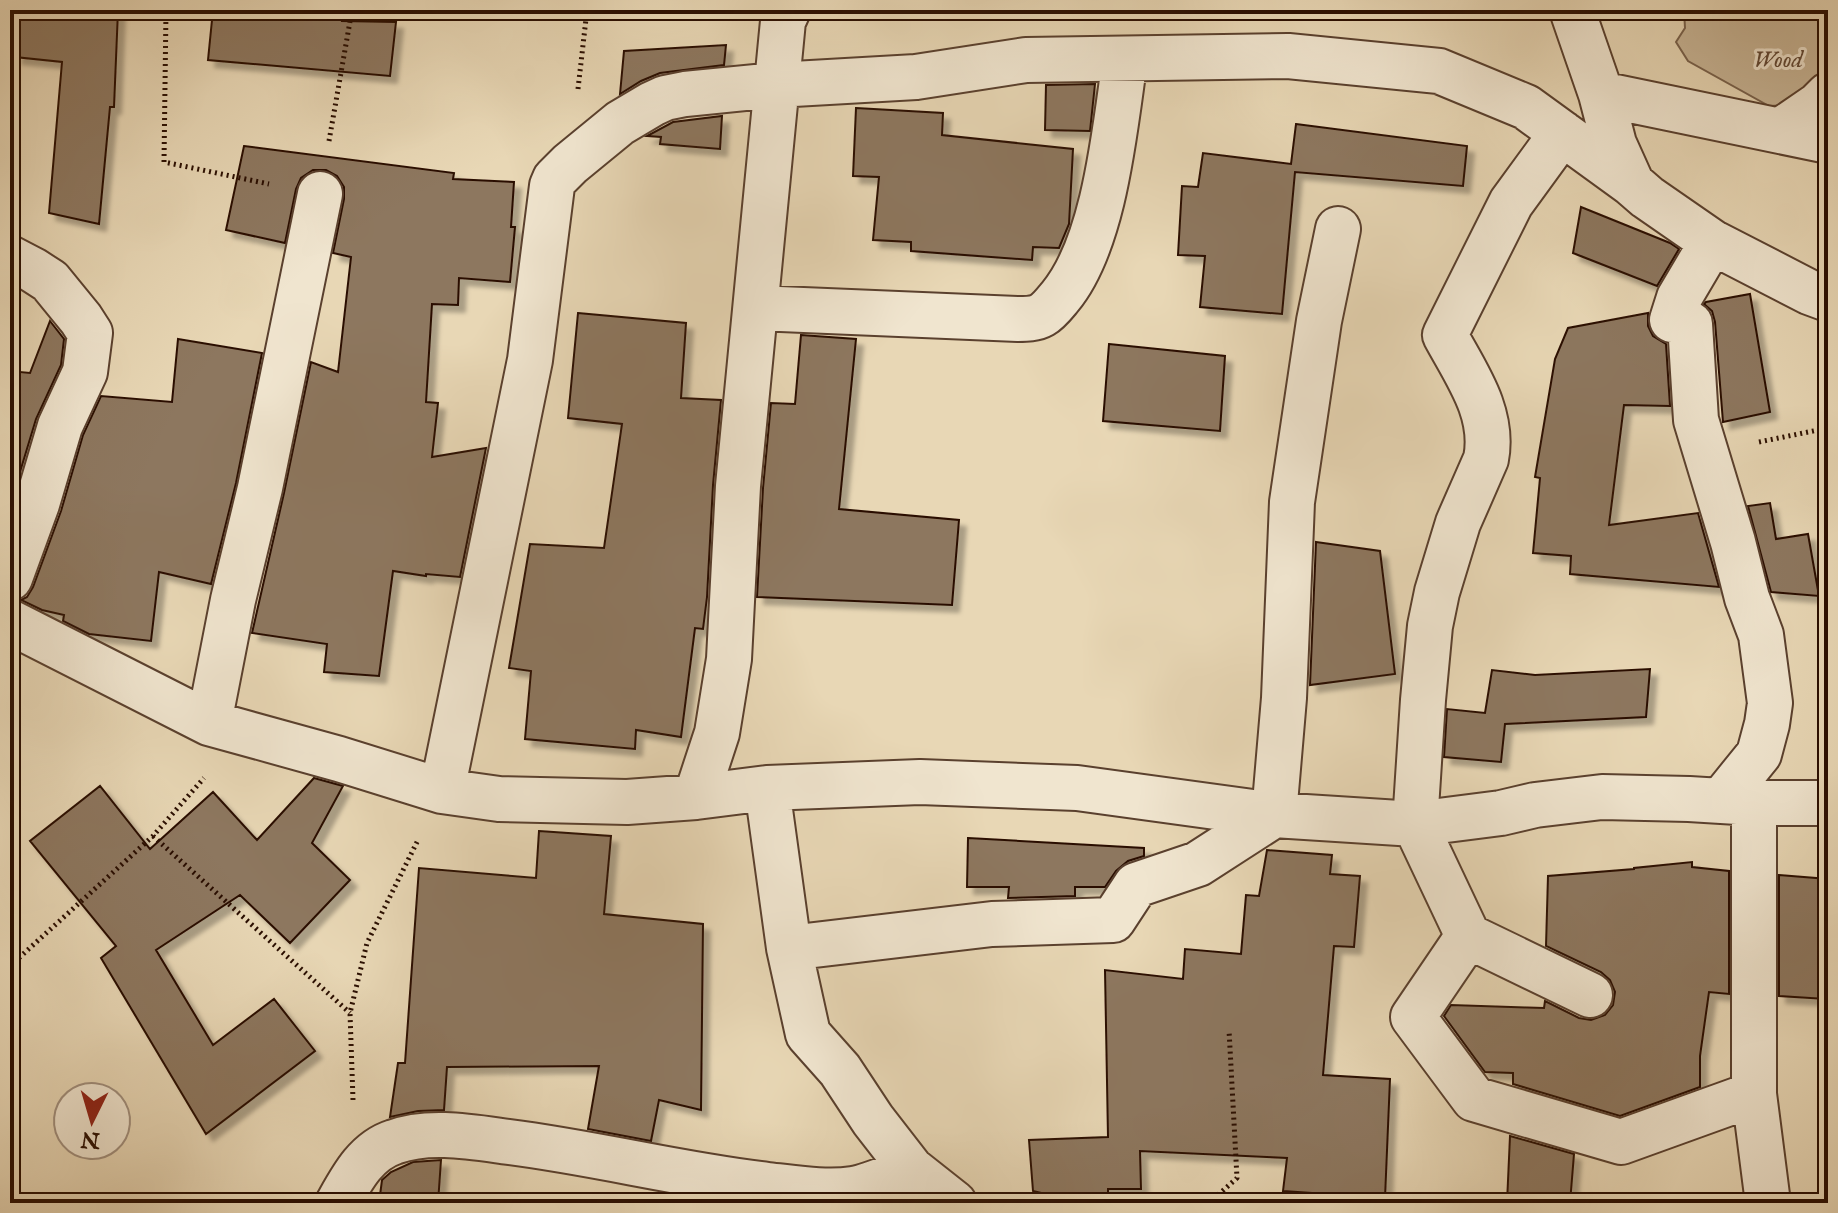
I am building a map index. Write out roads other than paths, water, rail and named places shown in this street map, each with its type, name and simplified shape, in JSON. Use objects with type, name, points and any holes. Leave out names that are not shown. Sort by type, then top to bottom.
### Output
[{"type":"street","points":[[696,797],[717,733],[729,659],[738,486],[776,85],[783,21],[788,10]]},
{"type":"street","points":[[1572,10],[1601,94],[1614,144],[1632,184]]},
{"type":"street","points":[[442,791],[530,360],[552,186],[555,179],[590,146],[620,123],[665,98],[776,85],[916,77],[1026,60],[1288,56],[1439,71],[1526,107],[1712,242],[1828,299]]},
{"type":"street","points":[[756,308],[1018,319],[1043,315],[1068,287],[1097,218],[1111,157],[1125,59]]},
{"type":"street","points":[[1601,94],[1828,141]]},
{"type":"street","points":[[1780,131],[1828,95]]},
{"type":"street","points":[[1562,133],[1511,203],[1445,335],[1481,403],[1489,434],[1486,459],[1458,523],[1437,592],[1423,700],[1415,824],[1468,936],[1590,995]]},
{"type":"street","points":[[227,728],[233,600],[260,488],[320,194]]},
{"type":"street","points":[[1274,815],[1285,685],[1292,502],[1319,321],[1338,229]]},
{"type":"street","points":[[1712,242],[1679,298],[1672,320],[1674,315],[1690,324],[1696,420],[1747,598],[1761,635],[1770,703],[1759,754],[1738,802],[1754,1094],[1768,1203]]},
{"type":"street","points":[[10,258],[50,281],[90,333],[85,372],[60,426],[37,504],[10,578]]},
{"type":"street","points":[[10,622],[227,728],[442,791],[499,799],[627,802],[767,788],[920,782],[1077,788],[1274,815],[1415,824],[1602,797],[1828,803]]},
{"type":"street","points":[[767,788],[789,948],[808,1034],[840,1070],[911,1169],[954,1203]]},
{"type":"street","points":[[789,948],[992,924],[1113,920],[1136,885],[1198,864],[1274,815]]},
{"type":"street","points":[[1468,936],[1413,1017],[1474,1099],[1621,1142],[1754,1094]]},
{"type":"street","points":[[347,1188],[371,1153],[391,1142],[416,1135],[467,1137],[564,1149],[673,1172],[819,1190],[855,1189],[911,1169]]},
{"type":"park label","name":"Wood","points":[[1778,60]]}]
